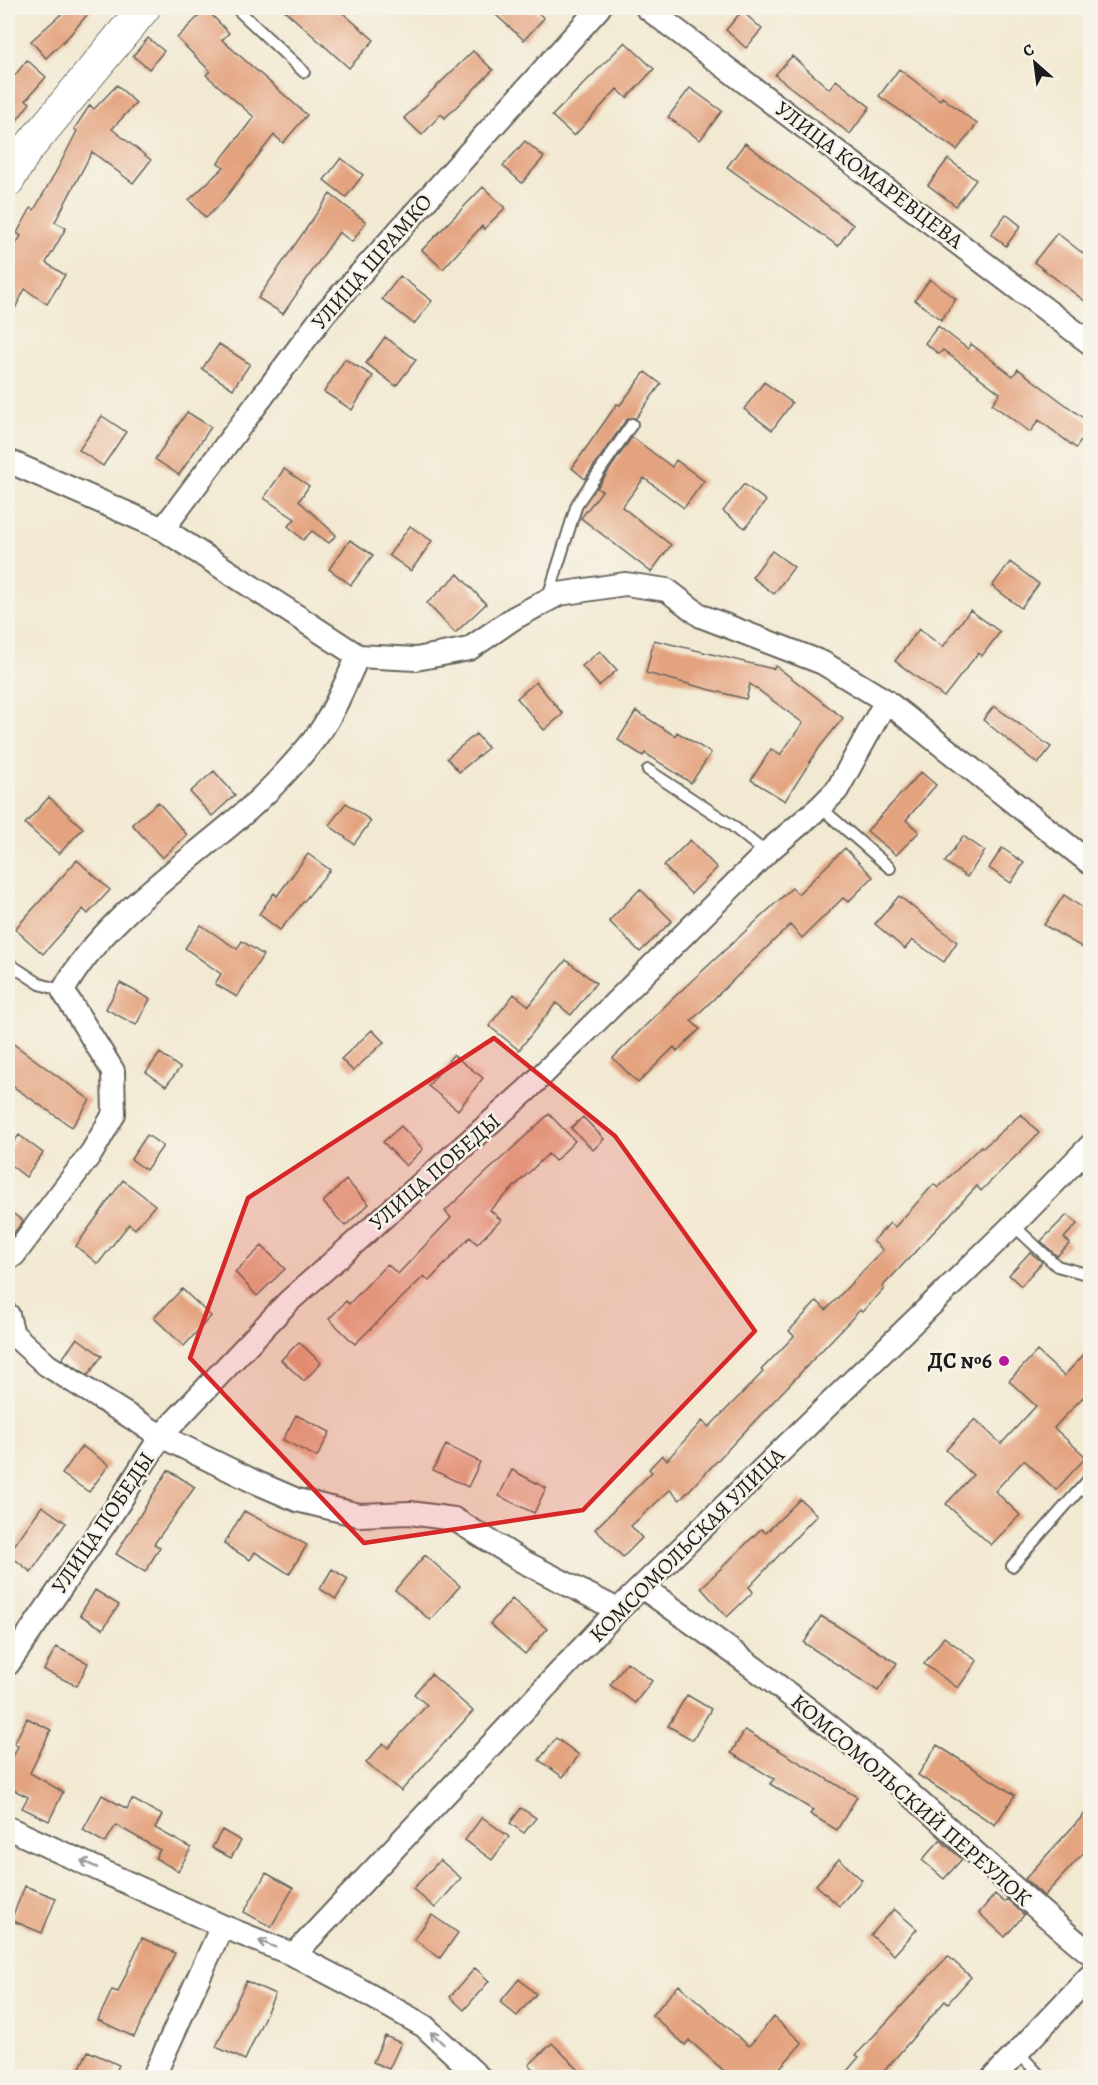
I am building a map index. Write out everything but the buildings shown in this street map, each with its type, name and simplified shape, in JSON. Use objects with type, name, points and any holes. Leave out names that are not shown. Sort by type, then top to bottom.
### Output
[{"type":"street","points":[[8,181],[25,152],[144,8]]},
{"type":"street","name":"УЛИЦА ШРАМКО","points":[[162,529],[325,313],[599,8]]},
{"type":"street","name":"УЛИЦА КОМАРЕВЦЕВА","points":[[646,8],[1090,343]]},
{"type":"street","points":[[8,461],[162,529],[358,656],[416,659],[470,649],[513,618],[559,594],[625,584],[667,590],[701,616],[823,663],[886,700],[1090,863]]},
{"type":"street","points":[[8,1259],[14,1255],[92,1152],[114,1114],[113,1071],[63,991],[87,954],[144,897],[253,806],[320,732],[358,656]]},
{"type":"street","name":"УЛИЦА ПОБЕДЫ","points":[[8,1664],[113,1512],[161,1436],[289,1301],[527,1090],[766,853],[837,790],[886,700]]},
{"type":"street","name":"КОМСОМОЛЬСКАЯ УЛИЦА","points":[[294,1955],[618,1610],[1013,1225],[1090,1146]]},
{"type":"street","points":[[8,1315],[13,1334],[47,1365],[161,1436],[297,1500],[359,1515],[410,1513],[454,1519],[522,1561],[618,1610]]},
{"type":"street","name":"КОМСОМОЛЬСКИЙ ПЕРЕУЛОК","points":[[642,1587],[796,1700],[872,1761],[1090,1953]]},
{"type":"street","points":[[8,1828],[222,1926],[294,1955],[424,2026],[480,2078]]},
{"type":"street","points":[[153,2078],[222,1926]]},
{"type":"street","points":[[993,2078],[1090,1976]]},
{"type":"lane","points":[[236,8],[304,72]]},
{"type":"lane","points":[[547,600],[577,504],[632,424]]},
{"type":"lane","points":[[648,770],[730,824],[766,853]]},
{"type":"lane","points":[[820,807],[890,868]]},
{"type":"lane","points":[[8,963],[40,984],[63,991]]},
{"type":"lane","points":[[1013,1225],[1057,1266],[1090,1275]]},
{"type":"lane","points":[[1012,1566],[1090,1478]]},
{"type":"lane","points":[[1018,2052],[1042,2078]]},
{"type":"highlighted area","points":[[494,1038],[615,1136],[755,1331],[583,1510],[364,1543],[190,1358],[248,1198]]},
{"type":"place","name":"ДС №6","points":[[1004,1361]]}]
